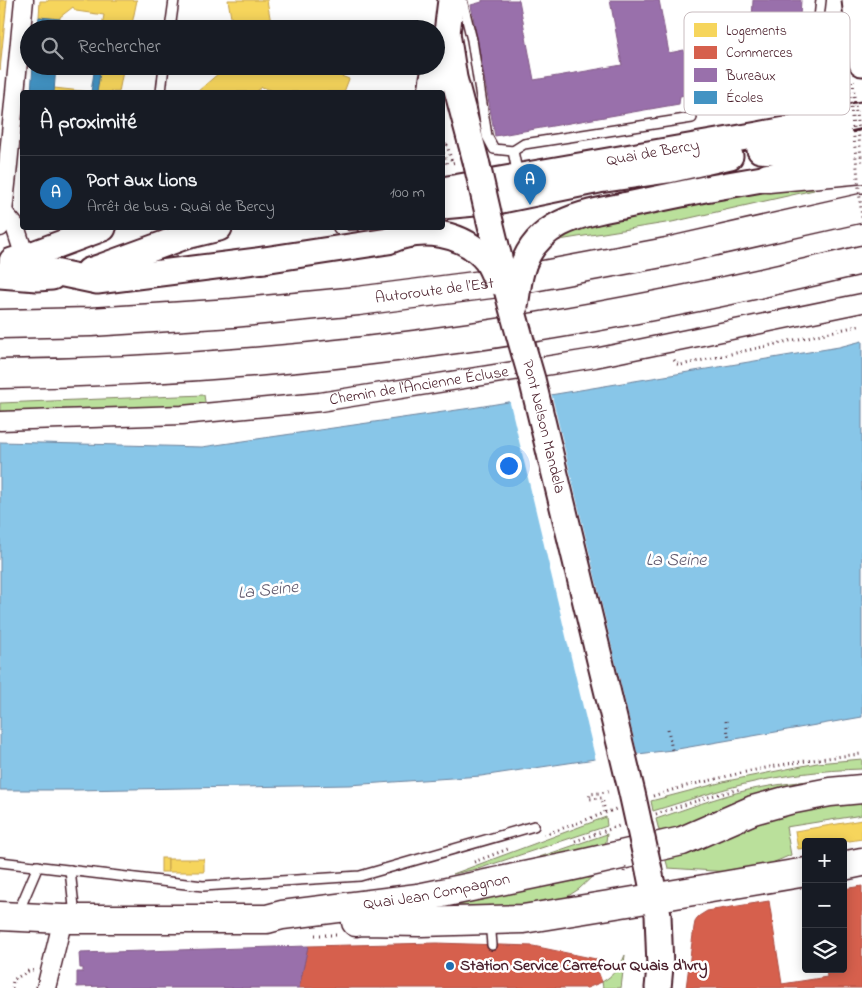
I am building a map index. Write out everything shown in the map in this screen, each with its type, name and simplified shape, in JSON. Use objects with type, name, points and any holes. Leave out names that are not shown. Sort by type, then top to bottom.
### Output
[{"type":"main road","points":[[445,39],[451,0]]},
{"type":"main road","points":[[855,0],[862,63]]},
{"type":"main road","name":"Pont Nelson Mandela","points":[[447,33],[467,163],[494,238],[534,388],[655,897],[658,915],[660,958],[658,988]]},
{"type":"main road","points":[[431,90],[434,75]]},
{"type":"main road","name":"Quai de Bercy","points":[[445,189],[758,135],[796,127],[822,115]]},
{"type":"main road","points":[[445,206],[497,201],[572,187],[598,180],[668,170],[760,150],[787,142],[793,135],[796,127]]},
{"type":"main road","points":[[760,150],[786,150],[862,135]]},
{"type":"main road","points":[[768,178],[862,144]]},
{"type":"main road","points":[[514,316],[521,272],[530,250],[551,228],[562,222],[592,212],[705,189],[768,178],[862,169]]},
{"type":"main road","points":[[518,176],[522,183],[531,187],[580,178],[591,177],[598,180]]},
{"type":"main road","name":"Autoroute de l’Est","points":[[0,324],[91,322],[232,313],[358,301],[506,282],[667,252],[862,208]]},
{"type":"main road","points":[[0,264],[25,257],[98,230]]},
{"type":"main road","points":[[0,275],[37,278],[70,275],[101,267],[186,236],[211,230]]},
{"type":"main road","points":[[25,257],[35,268],[97,281],[264,260],[388,241],[414,234],[434,233],[451,237],[478,252],[488,263],[514,316]]},
{"type":"main road","points":[[0,374],[126,371],[227,365],[364,352],[585,319],[754,285],[862,260]]},
{"type":"main road","name":"Quai Jean Compagnon","points":[[8,916],[69,919],[267,919],[282,915],[393,912],[427,897],[682,841],[753,810],[788,800],[830,792],[862,789]]},
{"type":"main road","points":[[847,865],[862,862]]},
{"type":"main road","points":[[267,919],[282,924],[294,925],[349,924],[393,912],[492,932],[523,918],[802,873]]},
{"type":"street","points":[[22,20],[24,0]]},
{"type":"street","points":[[1,220],[20,38]]},
{"type":"street","points":[[1,220],[20,216]]},
{"type":"street","points":[[1,220],[15,226],[25,257]]},
{"type":"street","name":"Chemin de l'Ancienne Écluse","points":[[0,421],[182,415],[320,402],[595,358],[862,303]]},
{"type":"street","points":[[46,988],[69,919]]},
{"type":"lane","points":[[171,20],[174,0]]},
{"type":"lane","points":[[462,0],[472,40],[487,136],[494,149],[513,151],[524,144],[692,118]]},
{"type":"lane","points":[[161,90],[163,75]]},
{"type":"lane","points":[[796,127],[799,115]]},
{"type":"lane","points":[[513,151],[518,176]]},
{"type":"lane","points":[[340,230],[346,236],[365,234]]},
{"type":"lane","points":[[383,232],[402,230]]},
{"type":"lane","points":[[0,862],[204,886],[360,876],[534,826]]},
{"type":"lane","points":[[8,916],[38,866]]},
{"type":"lane","points":[[69,919],[70,870]]},
{"type":"path","points":[[854,100],[862,164]]},
{"type":"path","points":[[854,100],[862,219]]},
{"type":"path","points":[[445,146],[447,146],[452,163],[467,163]]},
{"type":"path","points":[[445,158],[447,165]]},
{"type":"path","points":[[681,364],[862,325]]},
{"type":"path","points":[[726,721],[729,740]]},
{"type":"path","points":[[668,729],[672,750]]},
{"type":"path","points":[[605,812],[602,798],[590,799],[590,794],[606,792]]},
{"type":"green space","points":[[813,180],[814,190],[672,222],[553,241],[579,228],[707,200]]},
{"type":"green space","points":[[204,395],[206,408],[0,417],[0,403]]},
{"type":"green space","points":[[862,759],[862,769],[833,770],[759,781],[653,811],[651,801],[727,781],[817,763]]},
{"type":"green space","points":[[837,778],[661,838],[656,819],[690,807],[748,790],[781,784]]},
{"type":"green space","points":[[862,801],[862,815],[786,827],[791,855],[765,866],[730,872],[668,868],[665,857],[678,855],[707,845],[772,815]]},
{"type":"green space","points":[[606,817],[607,826],[481,868],[453,874]]},
{"type":"green space","points":[[607,834],[605,849],[484,876]]},
{"type":"green space","points":[[594,875],[579,889],[565,898],[553,902],[527,907],[442,910],[442,907]]},
{"type":"green space","points":[[625,955],[621,988],[603,988],[602,982],[616,970]]},
{"type":"water","name":"La Seine","points":[[862,341],[862,717],[672,750],[481,776],[349,785],[0,790],[0,442],[202,447],[478,407],[839,347]]},
{"type":"pier","points":[[551,392],[638,756],[596,761],[509,399]]},
{"type":"building: Logements","points":[[0,0],[7,0],[0,70]]},
{"type":"building: Logements","points":[[137,0],[133,20],[103,20],[104,15],[76,11],[73,7],[60,19],[39,17],[40,1]]},
{"type":"building: Logements","points":[[228,0],[267,0],[270,20],[231,20]]},
{"type":"building: Logements","points":[[100,75],[122,75],[119,90],[97,90]]},
{"type":"building: Logements","points":[[217,75],[339,75],[349,79],[345,90],[271,90],[262,87],[258,90],[199,90]]},
{"type":"building: Logements","points":[[54,88],[72,90],[54,90]]},
{"type":"building: Logements","points":[[862,820],[862,839],[847,841],[847,838],[802,838],[802,848],[798,849],[795,831]]},
{"type":"building: Logements","points":[[161,858],[168,858],[168,872],[161,872]]},
{"type":"building: Logements","points":[[168,859],[204,859],[204,872],[168,872]]},
{"type":"building: Commerces","points":[[862,886],[862,988],[686,988],[694,927],[699,916],[707,911],[769,901],[782,984],[827,977],[826,973],[847,973],[847,888]]},
{"type":"building: Commerces","name":"Station Service Carrefour Quais d'Ivry","points":[[436,943],[533,946],[596,959],[598,962],[596,966],[602,982],[587,988],[299,988],[308,946]]},
{"type":"building: Bureaux","points":[[482,0],[519,0],[534,80],[622,65],[610,0],[659,0],[669,53],[684,50],[684,95],[680,96],[679,104],[495,136],[471,5],[482,2]]},
{"type":"building: Bureaux","points":[[753,0],[801,0],[800,12],[752,12]]},
{"type":"building: Bureaux","points":[[308,946],[299,988],[77,987],[77,972],[83,972],[83,968],[80,968],[79,953]]},
{"type":"building: Écoles","points":[[39,17],[60,19],[60,20],[38,20]]},
{"type":"building: Écoles","points":[[32,75],[55,75],[54,90],[31,90]]},
{"type":"building: Écoles","points":[[94,75],[100,75],[97,90],[91,90]]},
{"type":"place","name":"Port aux Lions","points":[[530,205]]},
{"type":"place","name":"Station Service Carrefour Quais d'Ivry","points":[[450,966]]}]
